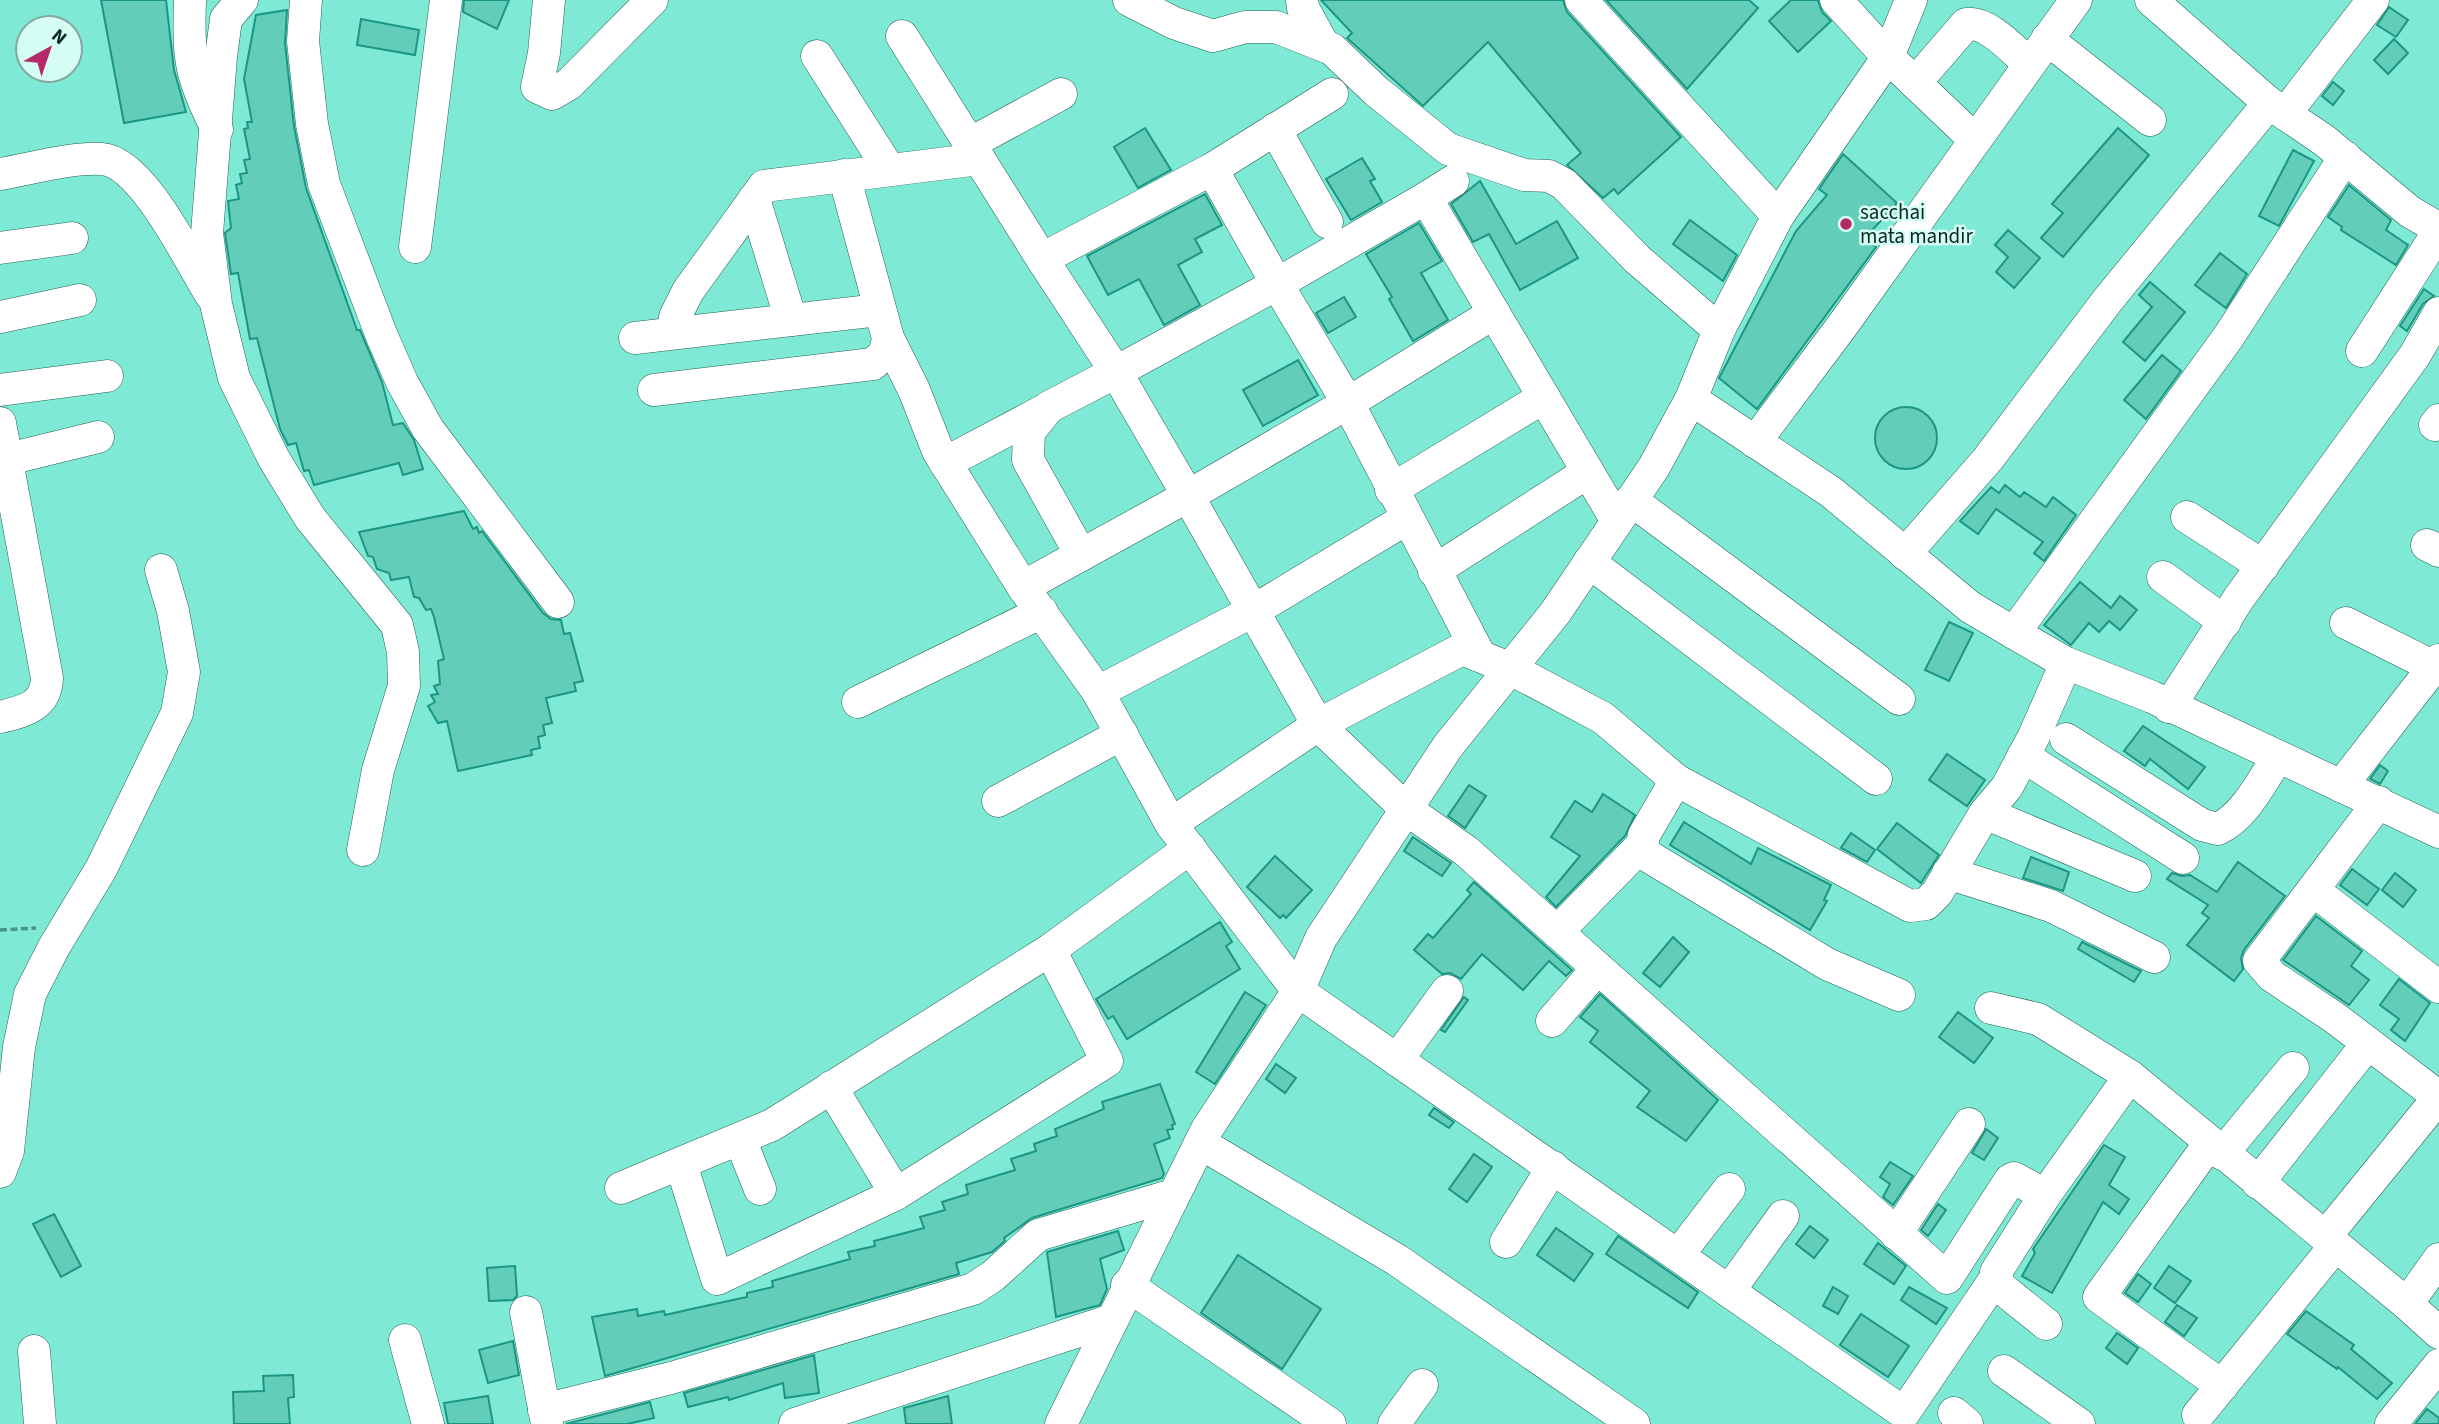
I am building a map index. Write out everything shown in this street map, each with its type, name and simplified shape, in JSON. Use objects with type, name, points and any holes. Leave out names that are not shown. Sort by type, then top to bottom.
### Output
[{"type":"street","points":[[190,0],[188,52],[195,87],[217,130]]},
{"type":"street","points":[[242,0],[226,19],[207,233],[216,304],[234,378],[274,459],[310,518],[397,625],[403,652],[404,686],[379,770],[363,850]]},
{"type":"street","points":[[306,0],[303,41],[312,124],[324,184],[381,334],[402,382],[428,429],[558,602]]},
{"type":"street","points":[[415,247],[446,0]]},
{"type":"street","points":[[549,0],[544,53],[537,87],[551,94],[569,84],[652,0]]},
{"type":"street","points":[[1129,0],[1174,23],[1213,36],[1245,27],[1276,27],[1324,46],[1448,149],[1524,174],[1549,176],[1564,184],[1637,259],[1719,330]]},
{"type":"street","points":[[1302,0],[1303,8],[1324,46]]},
{"type":"street","points":[[1581,0],[1778,216]]},
{"type":"street","points":[[1836,0],[1888,57],[1975,140]]},
{"type":"street","points":[[1061,1424],[1109,1321],[1200,1143],[1298,991],[1321,938],[1448,746],[1555,613],[1654,467],[1692,399],[1719,330],[1778,216],[1888,57],[1911,0]]},
{"type":"street","points":[[1755,442],[2076,0]]},
{"type":"street","points":[[2151,0],[2277,109],[2345,157],[2409,211],[2439,230],[2362,351]]},
{"type":"street","points":[[1905,554],[1988,459],[2107,301],[2373,0]]},
{"type":"street","points":[[1915,83],[1966,24],[1976,22],[2038,52],[2150,120]]},
{"type":"street","points":[[902,36],[1116,372],[1318,725],[1406,809],[1466,851],[1947,1278],[2010,1180],[2014,1178],[2022,1181],[2045,1195]]},
{"type":"street","points":[[817,56],[889,169]]},
{"type":"street","points":[[675,333],[675,317],[700,275],[764,186],[889,169],[974,152],[1061,94]]},
{"type":"street","points":[[1042,259],[1212,169],[1332,94]]},
{"type":"street","points":[[1275,129],[1327,222]]},
{"type":"street","points":[[2014,633],[2229,336],[2345,157]]},
{"type":"street","points":[[0,174],[104,159],[128,170],[149,195],[216,304]]},
{"type":"street","points":[[1212,169],[1348,403],[1406,519],[1480,656]]},
{"type":"street","points":[[844,175],[884,324],[945,463],[1023,587],[1098,692],[1180,836],[1298,991],[1904,1413],[1982,1293],[1995,1279],[1999,1265],[2045,1195],[2130,1076]]},
{"type":"street","points":[[945,463],[1277,284],[1453,181]]},
{"type":"street","points":[[1426,198],[1588,472],[1624,510],[1899,699]]},
{"type":"street","points":[[754,199],[791,320]]},
{"type":"street","points":[[0,248],[72,238]]},
{"type":"street","points":[[700,275],[717,328]]},
{"type":"street","points":[[0,317],[80,300]]},
{"type":"street","points":[[1023,587],[1188,496],[1348,403],[1494,313]]},
{"type":"street","points":[[2169,708],[2263,566],[2415,355],[2439,313]]},
{"type":"street","points":[[635,338],[791,320],[884,324]]},
{"type":"street","points":[[654,390],[873,364],[885,353],[884,324]]},
{"type":"street","points":[[0,390],[107,376]]},
{"type":"street","points":[[1391,490],[1544,397]]},
{"type":"street","points":[[1692,399],[1831,492],[1970,607],[2014,633],[2066,663],[2152,697],[2169,708],[2379,802],[2439,832]]},
{"type":"street","points":[[1049,407],[1029,432],[1028,460],[1081,555]]},
{"type":"street","points":[[0,423],[3,461],[47,689],[30,709],[0,717]]},
{"type":"street","points":[[3,461],[98,437]]},
{"type":"street","points":[[1434,571],[1588,472]]},
{"type":"street","points":[[2187,517],[2263,566]]},
{"type":"street","points":[[1098,692],[1253,611],[1406,519]]},
{"type":"street","points":[[1589,562],[1876,779]]},
{"type":"street","points":[[0,1172],[8,1151],[19,1047],[30,994],[54,947],[102,869],[177,713],[184,672],[173,611],[161,570]]},
{"type":"street","points":[[2163,577],[2225,622]]},
{"type":"street","points":[[858,702],[1042,612]]},
{"type":"street","points":[[2341,786],[2437,664],[2346,623]]},
{"type":"street","points":[[621,1188],[772,1125],[1050,950],[1180,836],[1318,725],[1462,649],[1509,668],[1603,718],[1676,780],[1910,906],[1926,904],[1937,893],[1985,813],[2007,787],[2066,663]]},
{"type":"street","points":[[998,801],[1122,734]]},
{"type":"street","points":[[2066,739],[2202,825],[2218,829],[2240,812],[2278,757]]},
{"type":"street","points":[[2023,756],[2183,858]]},
{"type":"street","points":[[1557,932],[1642,845],[1644,835],[1676,780]]},
{"type":"street","points":[[2198,1415],[2439,1097],[2272,976],[2259,961],[2379,802]]},
{"type":"street","points":[[1985,813],[2135,876]]},
{"type":"street","points":[[1642,845],[1648,856],[1775,934],[1827,964],[1899,995]]},
{"type":"street","points":[[1948,873],[2051,906],[2154,957]]},
{"type":"street","points":[[2313,890],[2439,987]]},
{"type":"street","points":[[681,1164],[717,1279],[895,1194],[1107,1061],[1050,950]]},
{"type":"street","points":[[1552,1021],[1598,968]]},
{"type":"street","points":[[1397,1060],[1447,991]]},
{"type":"street","points":[[1991,1008],[2038,1019],[2130,1076],[2439,1333]]},
{"type":"street","points":[[2258,1183],[2368,1043]]},
{"type":"street","points":[[2222,1386],[2099,1297],[2216,1149],[2293,1068]]},
{"type":"street","points":[[831,1087],[895,1194]]},
{"type":"street","points":[[1896,1234],[1969,1124]]},
{"type":"street","points":[[740,1139],[760,1189]]},
{"type":"street","points":[[1200,1143],[1397,1260],[1634,1424]]},
{"type":"street","points":[[1506,1242],[1553,1167]]},
{"type":"street","points":[[1679,1254],[1729,1189]]},
{"type":"street","points":[[526,1312],[546,1417],[973,1289],[993,1276],[1038,1235],[1173,1195]]},
{"type":"street","points":[[1729,1291],[1783,1216]]},
{"type":"street","points":[[2407,1304],[2439,1259]]},
{"type":"street","points":[[1995,1279],[2010,1296],[2046,1324]]},
{"type":"street","points":[[1127,1285],[1311,1419]]},
{"type":"street","points":[[795,1424],[1109,1321]]},
{"type":"street","points":[[405,1340],[428,1424]]},
{"type":"street","points":[[34,1351],[40,1424]]},
{"type":"street","points":[[2391,1424],[2439,1365]]},
{"type":"street","points":[[2004,1371],[2079,1424]]},
{"type":"street","points":[[1394,1424],[1422,1385]]},
{"type":"building","points":[[101,0],[166,0],[174,70],[186,112],[124,123]]},
{"type":"building","points":[[464,0],[509,0],[497,29],[463,12]]},
{"type":"building","points":[[1321,0],[1563,0],[1567,12],[1681,137],[1618,194],[1614,189],[1603,198],[1567,165],[1581,153],[1488,42],[1423,106],[1347,38],[1352,33]]},
{"type":"building","points":[[1606,0],[1749,0],[1758,8],[1687,89]]},
{"type":"building","points":[[1791,0],[1818,0],[1822,12],[1831,21],[1798,52],[1769,21]]},
{"type":"building","points":[[2389,7],[2408,20],[2396,37],[2377,25]]},
{"type":"building","points":[[287,10],[285,43],[294,126],[306,188],[357,330],[360,330],[382,382],[393,425],[403,423],[414,440],[423,469],[403,475],[399,463],[314,485],[309,470],[304,471],[296,443],[288,445],[280,429],[257,338],[250,339],[238,273],[231,274],[225,233],[231,228],[228,201],[239,199],[236,185],[242,183],[240,174],[247,173],[244,160],[250,159],[244,129],[248,128],[247,122],[252,122],[244,79],[256,15]]},
{"type":"building","points":[[361,19],[419,30],[415,55],[357,45]]},
{"type":"building","points":[[2394,39],[2408,53],[2388,74],[2374,60]]},
{"type":"building","points":[[2333,82],[2344,91],[2333,105],[2322,96]]},
{"type":"building","points":[[1145,128],[1171,170],[1138,188],[1114,147]]},
{"type":"building","points":[[2118,128],[2149,155],[2063,257],[2041,238],[2063,213],[2052,204]]},
{"type":"building","points":[[2293,150],[2314,161],[2279,226],[2259,216]]},
{"type":"building","points":[[1843,154],[1897,203],[1865,238],[1876,247],[1757,409],[1719,378],[1796,231],[1827,195],[1819,189]]},
{"type":"building","points":[[1362,158],[1375,179],[1370,181],[1382,202],[1351,220],[1326,179]]},
{"type":"building","points":[[1480,181],[1516,244],[1557,221],[1578,258],[1520,290],[1489,234],[1473,242],[1451,204]]},
{"type":"building","points":[[2349,185],[2391,220],[2386,230],[2408,245],[2396,265],[2341,230],[2342,227],[2328,217]]},
{"type":"building","points":[[1205,194],[1222,225],[1195,239],[1202,252],[1178,265],[1200,305],[1164,325],[1139,279],[1108,295],[1087,256]]},
{"type":"building","points":[[1690,220],[1737,255],[1723,281],[1673,244]]},
{"type":"building","points":[[1419,223],[1442,261],[1421,273],[1448,320],[1413,341],[1389,299],[1392,297],[1366,254]]},
{"type":"building","points":[[2008,230],[2040,258],[2014,288],[1996,272],[2008,257],[1995,245]]},
{"type":"building","points":[[2220,253],[2247,274],[2226,308],[2195,285]]},
{"type":"building","points":[[2150,282],[2185,312],[2145,361],[2123,342],[2152,307],[2139,295]]},
{"type":"building","points":[[2424,289],[2434,296],[2423,304],[2407,331],[2400,326]]},
{"type":"building","points":[[1344,297],[1356,317],[1328,333],[1316,313]]},
{"type":"building","points":[[2162,355],[2181,371],[2146,419],[2124,400]]},
{"type":"building","points":[[1298,360],[1318,395],[1263,426],[1243,390]]},
{"type":"building","points":[[1900,407],[1912,407],[1928,416],[1935,426],[1935,450],[1928,460],[1912,469],[1900,469],[1889,464],[1880,455],[1875,444],[1875,432],[1880,421],[1889,412]]},
{"type":"building","points":[[2005,485],[2020,497],[2024,492],[2046,507],[2053,497],[2076,515],[2044,561],[2034,553],[2043,542],[1996,509],[1978,534],[1960,521],[1991,487],[1999,493]]},
{"type":"building","points":[[464,511],[473,529],[477,527],[479,533],[482,531],[543,613],[551,619],[561,620],[564,634],[570,633],[583,681],[574,683],[576,691],[546,698],[552,723],[543,725],[545,735],[538,737],[540,748],[531,750],[532,755],[458,771],[447,721],[438,723],[428,706],[435,702],[431,695],[438,694],[434,686],[440,684],[438,661],[444,659],[431,609],[426,610],[419,598],[414,597],[409,577],[391,580],[389,573],[377,569],[373,557],[368,556],[359,532]]},
{"type":"building","points":[[2080,582],[2111,608],[2120,596],[2137,610],[2120,630],[2109,621],[2099,632],[2089,623],[2071,645],[2044,625]]},
{"type":"building","points":[[1949,622],[1973,633],[1949,681],[1925,670]]},
{"type":"building","points":[[2143,726],[2205,767],[2188,789],[2150,759],[2145,766],[2124,751]]},
{"type":"building","points":[[1947,754],[1985,780],[1967,806],[1929,780]]},
{"type":"building","points":[[2380,765],[2388,771],[2380,784],[2370,779]]},
{"type":"building","points":[[1469,785],[1486,796],[1465,828],[1448,816]]},
{"type":"building","points":[[1603,794],[1635,815],[1625,836],[1556,907],[1546,897],[1580,856],[1551,837],[1575,801],[1592,812]]},
{"type":"building","points":[[1684,822],[1751,864],[1758,848],[1831,885],[1824,900],[1827,901],[1810,930],[1670,845]]},
{"type":"building","points":[[1897,823],[1939,855],[1921,883],[1877,849]]},
{"type":"building","points":[[1851,833],[1875,850],[1867,862],[1841,848]]},
{"type":"building","points":[[1413,837],[1451,863],[1442,876],[1404,851]]},
{"type":"building","points":[[1275,856],[1312,890],[1286,918],[1283,915],[1280,918],[1247,887]]},
{"type":"building","points":[[2031,857],[2069,872],[2063,891],[2023,878]]},
{"type":"building","points":[[2238,862],[2285,896],[2244,950],[2241,958],[2243,969],[2234,981],[2187,945],[2209,918],[2202,913],[2208,905],[2167,879],[2172,873],[2190,875],[2217,892]]},
{"type":"building","points":[[2352,869],[2379,889],[2367,905],[2340,885]]},
{"type":"building","points":[[2395,873],[2416,890],[2403,907],[2382,890]]},
{"type":"building","points":[[1474,882],[1572,970],[1566,976],[1549,961],[1523,990],[1482,954],[1461,979],[1450,973],[1442,974],[1414,950],[1428,934],[1433,938],[1471,894],[1467,890]]},
{"type":"building","points":[[2316,916],[2362,951],[2351,966],[2369,980],[2349,1005],[2283,960]]},
{"type":"building","points":[[1220,922],[1232,942],[1226,946],[1240,969],[1127,1039],[1113,1016],[1108,1019],[1096,999]]},
{"type":"building","points":[[1673,937],[1689,952],[1660,987],[1643,973]]},
{"type":"building","points":[[2082,942],[2141,971],[2134,982],[2078,949]]},
{"type":"building","points":[[2399,979],[2430,1003],[2405,1041],[2391,1030],[2399,1019],[2380,1005]]},
{"type":"building","points":[[1245,992],[1266,1005],[1215,1084],[1196,1072]]},
{"type":"building","points":[[1600,994],[1718,1100],[1686,1141],[1637,1107],[1650,1091],[1590,1042],[1598,1031],[1580,1017]]},
{"type":"building","points":[[1464,997],[1468,1000],[1445,1032],[1441,1030]]},
{"type":"building","points":[[1958,1012],[1993,1038],[1974,1063],[1939,1037]]},
{"type":"building","points":[[1276,1064],[1296,1078],[1285,1093],[1266,1079]]},
{"type":"building","points":[[1160,1084],[1175,1124],[1172,1125],[1173,1129],[1167,1130],[1170,1138],[1154,1144],[1164,1174],[1162,1178],[1032,1218],[1004,1238],[1005,1241],[992,1252],[956,1263],[959,1274],[605,1376],[592,1317],[637,1309],[638,1316],[664,1311],[665,1315],[747,1297],[747,1293],[773,1287],[772,1281],[850,1259],[848,1252],[875,1246],[874,1241],[924,1228],[920,1217],[945,1210],[942,1202],[968,1194],[966,1185],[1015,1170],[1011,1159],[1036,1151],[1034,1144],[1057,1136],[1055,1129],[1104,1109],[1102,1102]]},
{"type":"building","points":[[1434,1108],[1454,1122],[1449,1128],[1429,1115]]},
{"type":"building","points":[[1986,1129],[1998,1138],[1984,1160],[1972,1153]]},
{"type":"building","points":[[2104,1145],[2125,1157],[2109,1185],[2129,1199],[2119,1214],[2103,1202],[2052,1293],[2022,1276],[2035,1253],[2033,1249]]},
{"type":"building","points":[[1474,1154],[1492,1167],[1467,1202],[1449,1189]]},
{"type":"building","points":[[1890,1162],[1913,1176],[1893,1205],[1883,1197],[1890,1184],[1880,1177]]},
{"type":"building","points":[[1938,1204],[1946,1210],[1928,1236],[1921,1230]]},
{"type":"building","points":[[54,1214],[81,1266],[61,1277],[33,1224]]},
{"type":"building","points":[[1810,1226],[1828,1240],[1814,1258],[1796,1244]]},
{"type":"building","points":[[1556,1228],[1593,1254],[1574,1281],[1537,1255]]},
{"type":"building","points":[[1118,1231],[1124,1250],[1100,1259],[1107,1289],[1100,1305],[1056,1317],[1047,1252]]},
{"type":"building","points":[[1618,1236],[1698,1292],[1688,1308],[1606,1254]]},
{"type":"building","points":[[1878,1243],[1906,1266],[1894,1284],[1864,1264]]},
{"type":"building","points":[[1238,1255],[1321,1309],[1282,1369],[1201,1313]]},
{"type":"building","points":[[515,1266],[517,1296],[513,1300],[489,1301],[487,1268]]},
{"type":"building","points":[[2169,1266],[2191,1281],[2175,1303],[2154,1288]]},
{"type":"building","points":[[2138,1274],[2151,1284],[2138,1302],[2125,1293]]},
{"type":"building","points":[[1833,1287],[1848,1296],[1838,1314],[1823,1306]]},
{"type":"building","points":[[1909,1287],[1947,1308],[1936,1324],[1901,1300]]},
{"type":"building","points":[[2177,1305],[2197,1318],[2184,1336],[2165,1322]]},
{"type":"building","points":[[2306,1311],[2354,1345],[2351,1349],[2392,1383],[2377,1399],[2338,1367],[2337,1369],[2287,1334]]},
{"type":"building","points":[[1861,1314],[1909,1346],[1888,1377],[1840,1345]]},
{"type":"building","points":[[2117,1333],[2138,1348],[2127,1364],[2106,1348]]},
{"type":"building","points":[[513,1341],[519,1375],[488,1383],[479,1350]]},
{"type":"building","points":[[814,1355],[819,1393],[785,1398],[783,1383],[729,1400],[728,1397],[688,1407],[684,1393]]},
{"type":"building","points":[[293,1375],[294,1397],[288,1398],[290,1424],[234,1424],[233,1392],[264,1391],[263,1376]]},
{"type":"building","points":[[488,1396],[493,1424],[448,1424],[444,1403]]},
{"type":"building","points":[[948,1396],[952,1424],[906,1424],[904,1408]]},
{"type":"building","points":[[650,1402],[654,1418],[627,1424],[566,1424]]},
{"type":"building","points":[[2427,1409],[2439,1418],[2439,1424],[2415,1424]]},
{"type":"place","name":"sacchai mata mandir","points":[[1846,224]]}]
